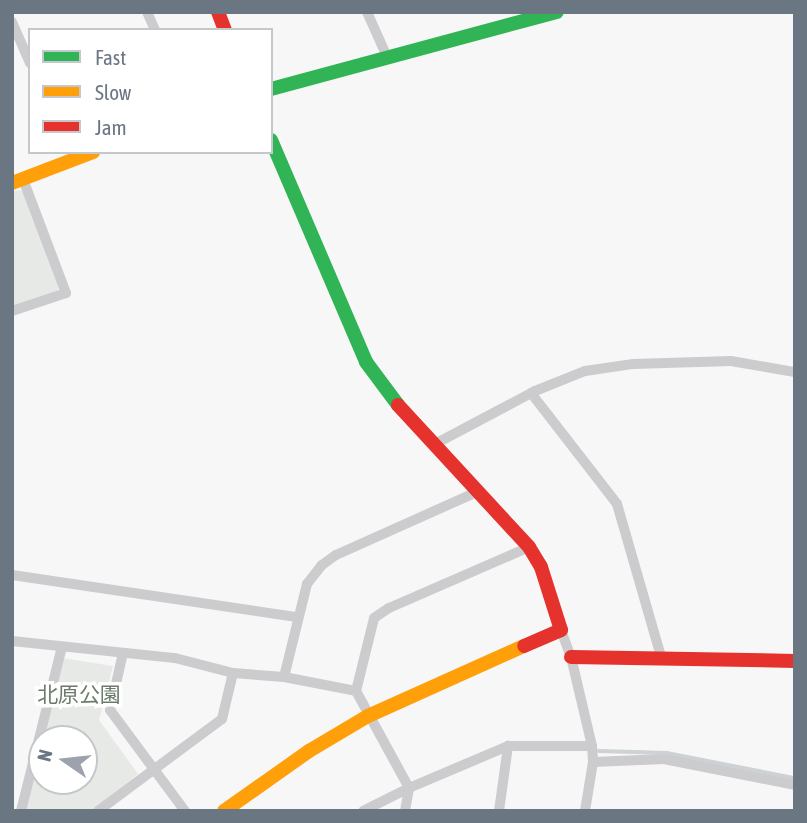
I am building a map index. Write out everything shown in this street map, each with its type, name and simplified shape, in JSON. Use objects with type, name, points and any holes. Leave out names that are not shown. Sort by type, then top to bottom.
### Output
[{"type":"street","points":[[147,12],[154,28]]},
{"type":"street","points":[[367,12],[387,59]]},
{"type":"street","points":[[273,88],[387,59],[519,17],[557,12]]},
{"type":"street","points":[[12,22],[28,58]]},
{"type":"street","points":[[273,145],[366,362],[386,391],[433,445],[529,547],[541,567],[571,657],[592,746],[593,762],[585,811]]},
{"type":"street","points":[[12,311],[66,293],[18,181],[69,156]]},
{"type":"street","points":[[433,445],[531,393],[586,371],[632,364],[730,361],[795,372]]},
{"type":"street","points":[[531,393],[617,504],[662,660]]},
{"type":"street","points":[[284,677],[307,584],[329,560],[477,492]]},
{"type":"street","points":[[405,811],[409,788],[356,691],[374,618],[389,608],[529,547]]},
{"type":"street","points":[[12,575],[297,617]]},
{"type":"street","points":[[224,811],[309,751],[368,716],[561,630]]},
{"type":"street","points":[[12,641],[175,658],[233,673],[284,677],[356,691]]},
{"type":"street","points":[[21,811],[62,647]]},
{"type":"street","points":[[123,653],[110,710],[185,811]]},
{"type":"street","points":[[571,657],[795,661]]},
{"type":"street","points":[[98,811],[222,719],[233,673]]},
{"type":"street","points":[[363,811],[409,788],[508,746],[592,746]]},
{"type":"street","points":[[499,811],[508,746]]},
{"type":"street","points":[[593,762],[664,759],[795,785]]},
{"type":"green space","points":[[12,192],[24,192],[59,287],[57,292],[12,308]]},
{"type":"green space","name":"北原公園","points":[[62,658],[113,666],[99,720],[138,774],[93,811],[25,811],[29,795],[98,795],[98,725],[45,725]]},
{"type":"waterway","points":[[599,751],[667,753],[795,778]]},
{"type":"traffic: fast","points":[[273,88],[557,12]]},
{"type":"traffic: fast","points":[[273,145],[366,362],[398,405]]},
{"type":"traffic: slow","points":[[12,183],[88,154]]},
{"type":"traffic: slow","points":[[224,811],[309,751],[368,716],[524,646]]},
{"type":"traffic: jam","points":[[218,12],[224,28]]},
{"type":"traffic: jam","points":[[398,405],[529,547],[541,567],[561,630],[524,646]]},
{"type":"traffic: jam","points":[[571,657],[795,661]]}]
